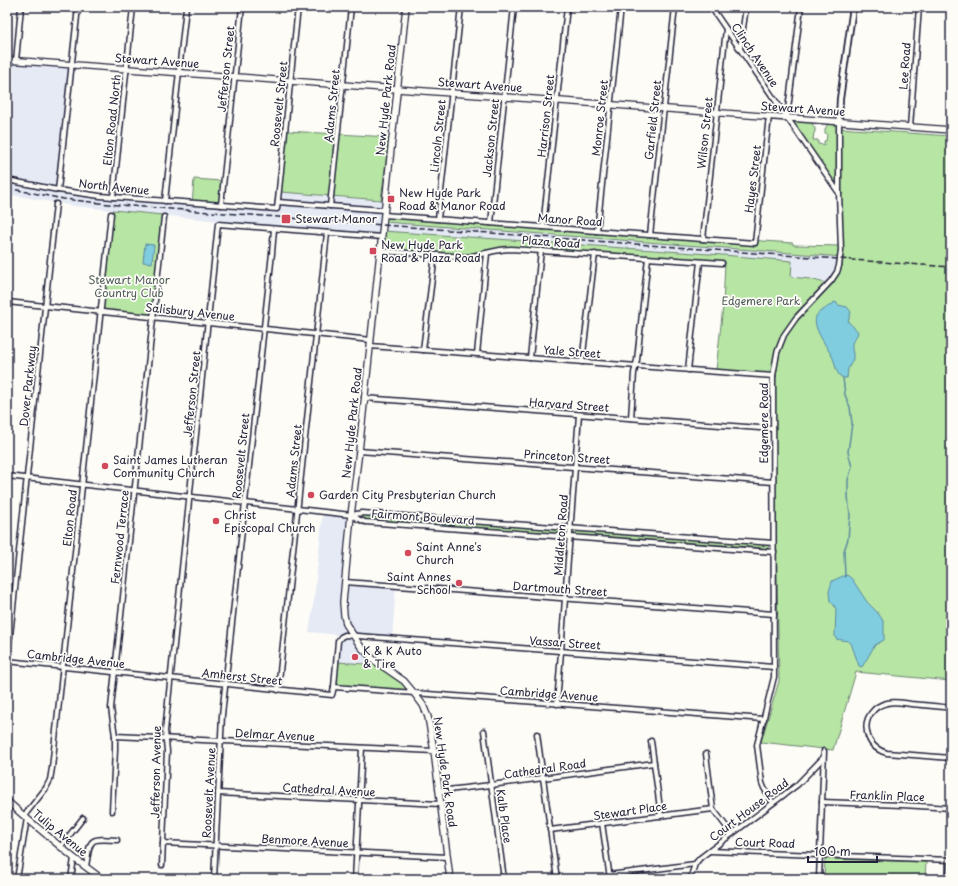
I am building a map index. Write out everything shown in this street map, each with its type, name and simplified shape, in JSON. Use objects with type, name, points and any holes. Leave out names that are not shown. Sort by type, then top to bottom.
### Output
[{"type":"main road","name":"New Hyde Park Road","points":[[406,7],[351,515],[343,602],[346,624],[361,647],[369,655],[400,678],[414,693],[423,706],[428,717],[434,751],[450,879]]},
{"type":"main road","name":"Stewart Avenue","points":[[7,60],[951,130]]},
{"type":"main road","name":"Tulip Avenue","points":[[7,801],[74,858],[102,879]]},
{"type":"street","points":[[16,61],[21,7]]},
{"type":"street","points":[[58,190],[78,7]]},
{"type":"street","name":"Elton Road North","points":[[113,197],[133,7]]},
{"type":"street","points":[[165,201],[186,7]]},
{"type":"street","name":"Jefferson Street","points":[[221,205],[242,7]]},
{"type":"street","name":"Roosevelt Street","points":[[278,202],[298,7]]},
{"type":"street","name":"Adams Street","points":[[330,206],[351,7]]},
{"type":"street","name":"Lincoln Street","points":[[438,219],[461,7]]},
{"type":"street","name":"Jackson Street","points":[[491,223],[514,7]]},
{"type":"street","name":"Harrison Street","points":[[543,227],[567,7]]},
{"type":"street","name":"Monroe Street","points":[[597,231],[621,7]]},
{"type":"street","name":"Garfield Street","points":[[650,235],[675,7]]},
{"type":"street","name":"Clinch Avenue","points":[[711,7],[839,193]]},
{"type":"street","points":[[740,49],[746,7]]},
{"type":"street","points":[[787,118],[800,7]]},
{"type":"street","points":[[839,121],[840,99],[853,7]]},
{"type":"street","name":"Lee Road","points":[[910,127],[918,7]]},
{"type":"street","name":"Wilson Street","points":[[703,239],[726,29]]},
{"type":"street","name":"Hayes Street","points":[[755,243],[770,116]]},
{"type":"street","name":"Edgemere Road","points":[[773,803],[762,783],[757,745],[774,680],[773,376],[777,353],[784,335],[796,318],[831,281],[839,266],[841,250],[839,121]]},
{"type":"street","name":"North Avenue","points":[[7,180],[58,190],[113,197],[221,205]]},
{"type":"street","name":"Manor Road","points":[[221,205],[278,209],[278,202],[330,206],[438,219],[755,243]]},
{"type":"street","name":"Dover Parkway","points":[[7,664],[56,204]]},
{"type":"street","name":"Elton Road","points":[[25,817],[46,788],[50,780],[52,768],[111,214]]},
{"type":"street","name":"Fernwood Terrace","points":[[112,811],[115,736],[111,708],[164,217]]},
{"type":"street","name":"Jefferson Street","points":[[170,679],[218,224],[274,229]]},
{"type":"street","points":[[274,229],[382,237]]},
{"type":"street","name":"Roosevelt Street","points":[[223,708],[274,229]]},
{"type":"street","name":"Adams Street","points":[[278,690],[327,233]]},
{"type":"street","name":"Plaza Road","points":[[380,251],[468,257],[506,249],[541,250],[722,263]]},
{"type":"street","points":[[530,358],[541,250]]},
{"type":"street","points":[[477,354],[487,253]]},
{"type":"street","points":[[582,362],[595,254]]},
{"type":"street","points":[[424,350],[435,255]]},
{"type":"street","points":[[631,418],[634,373],[648,258]]},
{"type":"street","points":[[688,370],[700,262]]},
{"type":"street","name":"Salisbury Avenue","points":[[7,302],[264,329],[370,343]]},
{"type":"street","name":"Yale Street","points":[[370,343],[424,350],[773,376]]},
{"type":"street","name":"Harvard Street","points":[[364,398],[773,429]]},
{"type":"street","name":"Middleton Road","points":[[558,704],[579,415]]},
{"type":"street","name":"Princeton Street","points":[[359,451],[774,482]]},
{"type":"street","points":[[7,476],[351,515]]},
{"type":"street","name":"Fairmont Boulevard","points":[[351,515],[362,513],[773,543]]},
{"type":"street","name":"Fairmont Boulevard","points":[[351,515],[358,520],[365,522],[774,552]]},
{"type":"street","name":"Dartmouth Street","points":[[345,582],[774,614]]},
{"type":"street","points":[[334,687],[338,641],[341,637],[354,636]]},
{"type":"street","name":"Vassar Street","points":[[354,636],[774,667]]},
{"type":"street","name":"Cambridge Avenue","points":[[7,661],[143,676]]},
{"type":"street","name":"Amherst Street","points":[[143,676],[332,695],[334,687]]},
{"type":"street","name":"Jefferson Avenue","points":[[162,865],[167,751],[165,731],[170,679]]},
{"type":"street","name":"Cambridge Avenue","points":[[334,687],[764,719]]},
{"type":"street","points":[[951,708],[898,702],[885,703],[875,708],[871,712],[866,728],[867,736],[871,743],[882,752],[951,758]]},
{"type":"street","name":"Roosevelt Avenue","points":[[214,879],[220,741],[223,708]]},
{"type":"street","name":"Kalb Place","points":[[484,731],[504,879]]},
{"type":"street","points":[[537,734],[557,879]]},
{"type":"street","name":"Delmar Avenue","points":[[115,736],[434,751]]},
{"type":"street","points":[[651,741],[661,816]]},
{"type":"street","points":[[355,879],[362,748]]},
{"type":"street","points":[[819,879],[824,751]]},
{"type":"street","points":[[706,754],[713,809],[732,834]]},
{"type":"street","name":"Court House Road","points":[[690,879],[695,864],[700,858],[798,785],[823,758]]},
{"type":"street","name":"Cathedral Road","points":[[439,791],[654,763]]},
{"type":"street","name":"Cathedral Avenue","points":[[218,793],[440,804]]},
{"type":"street","name":"Franklin Place","points":[[822,802],[951,808]]},
{"type":"street","name":"Stewart Place","points":[[550,830],[713,809]]},
{"type":"street","points":[[17,879],[25,817]]},
{"type":"street","points":[[61,846],[84,818]]},
{"type":"street","points":[[602,823],[610,877],[695,864]]},
{"type":"street","points":[[86,866],[91,842],[99,839],[117,840]]},
{"type":"street","name":"Benmore Avenue","points":[[163,843],[447,857]]},
{"type":"street","name":"Court Road","points":[[710,850],[950,860]]},
{"type":"street","points":[[71,879],[74,858]]},
{"type":"street","points":[[949,879],[950,860]]},
{"type":"shaded area","points":[[7,60],[71,65],[58,190],[7,180]]},
{"type":"shaded area","points":[[7,183],[84,196],[279,211],[281,192],[386,201],[384,221],[847,257],[842,264],[842,269],[839,274],[830,284],[810,279],[791,277],[792,261],[383,231],[383,236],[219,223],[219,221],[74,206],[7,194]]},
{"type":"shaded area","points":[[323,512],[351,515],[346,581],[396,585],[392,638],[353,636],[379,665],[337,662],[339,635],[309,632],[314,600]]},
{"type":"green space","name":"Edgemere Park","points":[[789,119],[810,121],[815,128],[813,140],[818,140],[818,144],[824,145],[827,134],[825,133],[825,129],[829,122],[838,123],[839,128],[951,136],[951,681],[856,672],[833,750],[761,742],[779,681],[773,375],[716,370],[723,306],[725,262],[506,248],[470,257],[381,251],[383,231],[723,255],[792,261],[791,277],[810,279],[829,284],[840,272],[843,257],[384,222],[385,216],[793,243],[793,245],[841,246],[839,193]]},
{"type":"green space","points":[[287,131],[389,137],[381,200],[281,192]]},
{"type":"green space","points":[[194,179],[222,181],[220,207],[192,205]]},
{"type":"green space","name":"Stewart Manor Country Club","points":[[113,210],[162,215],[151,316],[102,310]]},
{"type":"green space","points":[[361,515],[563,530],[565,532],[563,534],[360,519],[359,517]]},
{"type":"green space","points":[[576,531],[769,546],[766,549],[575,535],[574,533]]},
{"type":"green space","points":[[337,662],[379,665],[396,676],[412,691],[335,686]]},
{"type":"green space","points":[[825,859],[926,862],[925,879],[824,879]]},
{"type":"water","points":[[145,244],[154,245],[152,263],[143,262]]},
{"type":"water","points":[[834,302],[838,305],[847,307],[851,312],[848,321],[858,332],[852,343],[853,359],[848,369],[847,378],[839,375],[832,355],[816,327],[815,320],[817,314]]},
{"type":"water","points":[[847,575],[852,579],[867,602],[877,612],[884,624],[884,640],[875,645],[862,667],[859,666],[851,643],[836,639],[835,636],[836,609],[830,601],[829,592],[832,581]]},
{"type":"waterway","points":[[843,378],[845,395],[850,407],[852,423],[848,452],[852,467],[848,480],[850,515],[848,539],[844,551],[845,577]]},
{"type":"railway","points":[[7,188],[64,199],[118,205],[951,267]]},
{"type":"place","name":"New Hyde Park Road & Manor Road","points":[[391,199]]},
{"type":"place","name":"Stewart Manor","points":[[286,219]]},
{"type":"place","name":"New Hyde Park Road & Plaza Road","points":[[373,251]]},
{"type":"place","name":"Saint James Lutheran Community Church","points":[[105,466]]},
{"type":"place","name":"Garden City Presbyterian Church","points":[[311,495]]},
{"type":"place","name":"Christ Episcopal Church","points":[[216,521]]},
{"type":"place","name":"Saint Anne's Church","points":[[408,553]]},
{"type":"place","name":"Saint Annes School","points":[[459,583]]},
{"type":"place","name":"K & K Auto & Tire","points":[[355,657]]}]
